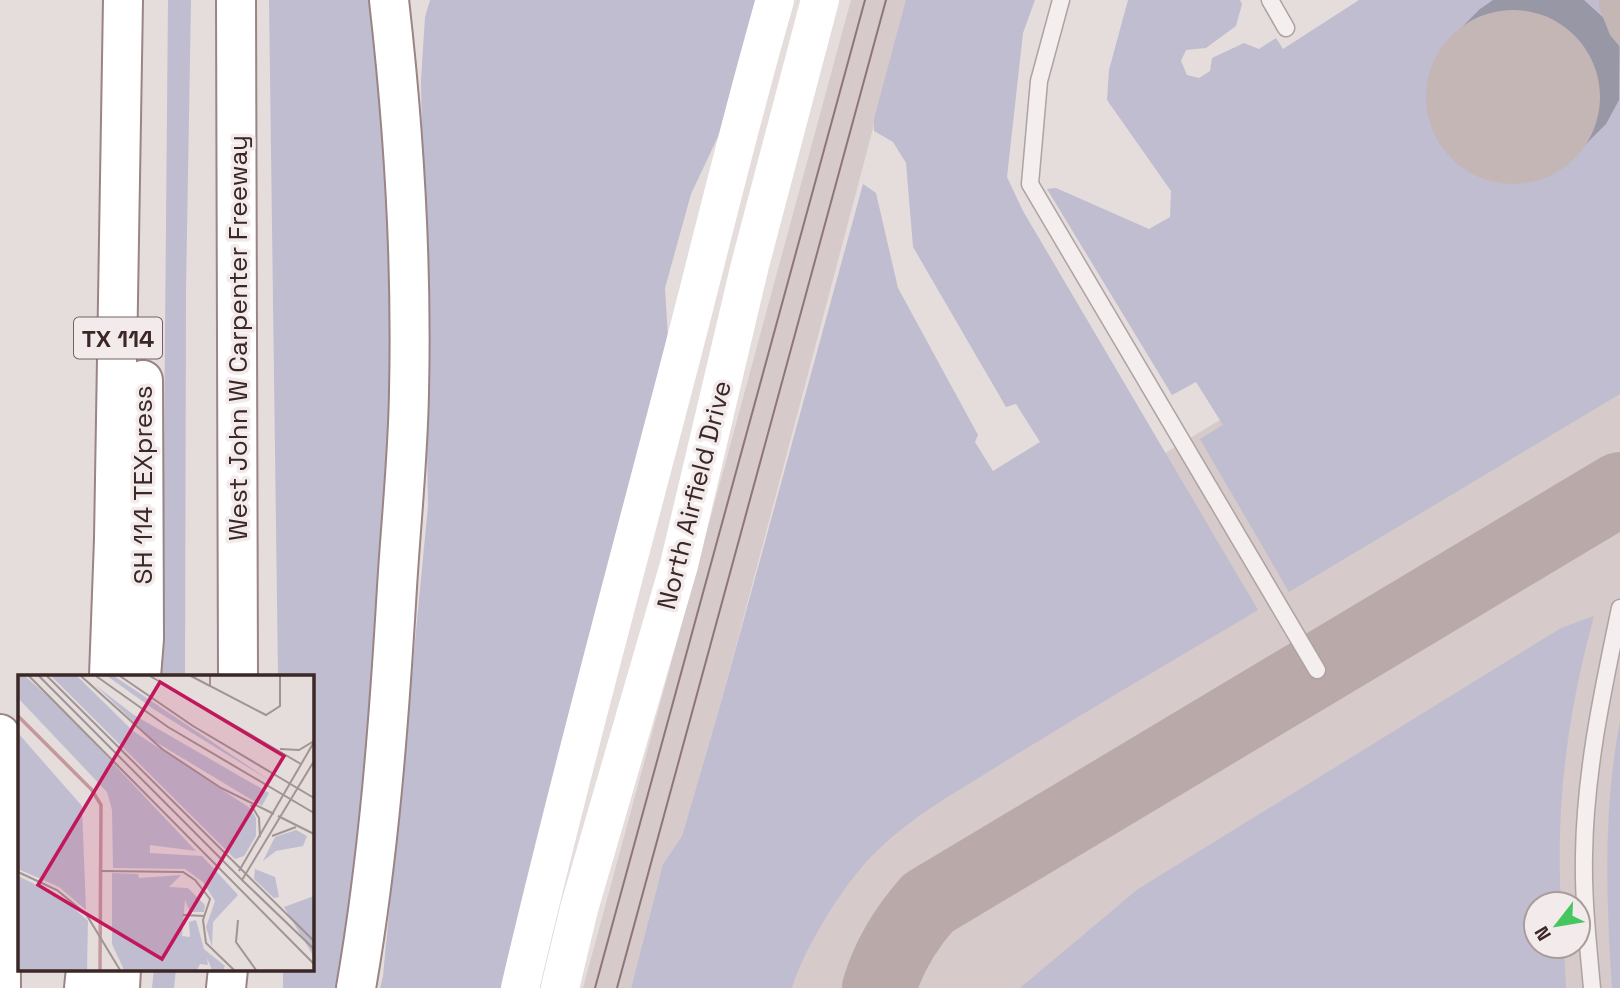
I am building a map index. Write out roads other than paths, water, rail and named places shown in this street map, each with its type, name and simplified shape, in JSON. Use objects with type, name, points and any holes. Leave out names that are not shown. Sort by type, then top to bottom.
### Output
[{"type":"main road","name":"TX 114","points":[[109,675],[115,525],[122,0]]},
{"type":"main road","name":"SH 114 TEXpress","points":[[141,675],[144,639],[142,0]]},
{"type":"main road","name":"West John W Carpenter Freeway","points":[[236,0],[238,675]]},
{"type":"main road","name":"North Airfield Drive","points":[[520,988],[566,792],[681,358],[739,124],[775,0]]},
{"type":"main road","name":"North Airfield Drive","points":[[560,988],[579,909],[679,565],[750,265],[820,0]]},
{"type":"main road","points":[[356,988],[370,903],[388,737],[409,393],[408,258],[397,11]]},
{"type":"main road","points":[[0,734],[1,988]]},
{"type":"main road","points":[[85,988],[86,970]]},
{"type":"main road","points":[[120,988],[121,970]]},
{"type":"main road","points":[[226,988],[228,970]]},
{"type":"lane","points":[[1061,0],[1039,81],[1030,184],[1317,670]]},
{"type":"lane","points":[[1270,0],[1286,28]]},
{"type":"lane","points":[[1591,988],[1583,856],[1598,714],[1620,608]]},
{"type":"tram line","points":[[595,988],[865,0]]},
{"type":"tram line","points":[[617,988],[886,0]]}]
